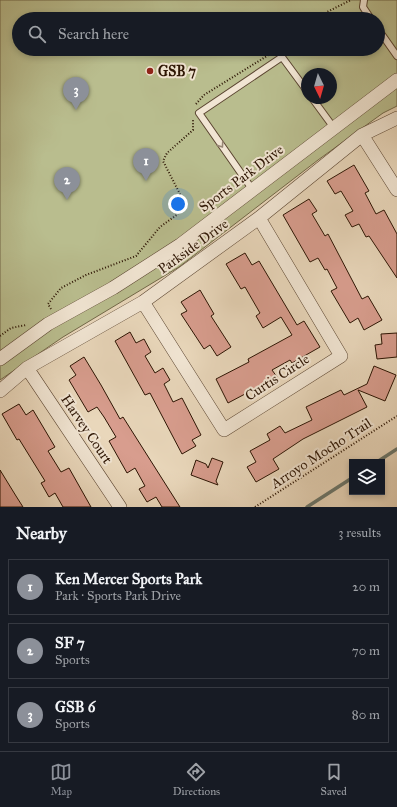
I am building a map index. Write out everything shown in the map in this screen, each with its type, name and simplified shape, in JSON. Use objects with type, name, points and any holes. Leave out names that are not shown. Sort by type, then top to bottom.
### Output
[{"type":"street","name":"Sports Park Drive","points":[[0,359],[48,324],[113,288],[180,245],[397,80]]},
{"type":"street","name":"Parkside Drive","points":[[0,391],[27,368],[143,302],[259,218],[362,134],[397,118]]},
{"type":"street","points":[[362,134],[397,190]]},
{"type":"street","name":"Curtis Circle","points":[[143,302],[224,430],[341,356],[259,218]]},
{"type":"street","name":"Harvey Court","points":[[27,368],[120,507]]},
{"type":"lane","points":[[364,0],[363,7],[366,12]]},
{"type":"lane","points":[[385,39],[397,56]]},
{"type":"lane","points":[[252,189],[196,113],[282,57],[301,83]]},
{"type":"lane","points":[[316,104],[334,128]]},
{"type":"path","points":[[327,12],[351,0]]},
{"type":"path","points":[[193,107],[204,95],[267,56]]},
{"type":"path","points":[[52,312],[48,304],[61,288],[86,274],[136,256],[160,227],[178,214],[184,200],[163,161],[167,153],[193,130],[196,113]]},
{"type":"path","points":[[0,336],[11,328],[29,324]]},
{"type":"path","name":"Arroyo Mocho Trail","points":[[255,507],[397,416]]},
{"type":"green space","points":[[0,0],[397,0],[397,106],[383,113],[318,160],[179,267],[63,337],[0,380]]},
{"type":"building","points":[[354,165],[369,191],[365,193],[376,214],[384,210],[397,234],[397,278],[369,236],[366,237],[359,224],[352,227],[345,215],[353,211],[341,191],[335,194],[327,181]]},
{"type":"building","points":[[309,199],[317,211],[312,214],[325,236],[328,234],[362,299],[368,296],[382,320],[364,330],[358,318],[350,323],[331,291],[337,288],[327,269],[325,270],[318,258],[310,262],[283,215]]},
{"type":"building","points":[[245,253],[252,265],[259,261],[297,325],[304,321],[320,347],[292,363],[290,360],[272,370],[277,377],[228,403],[216,379],[249,362],[248,359],[292,335],[281,317],[263,328],[256,316],[260,313],[245,287],[241,289],[226,264]]},
{"type":"building","points":[[200,290],[214,314],[211,316],[231,347],[217,356],[210,345],[204,349],[181,314],[187,311],[181,302]]},
{"type":"building","points":[[130,332],[136,343],[144,339],[151,352],[145,356],[155,373],[163,368],[170,380],[164,384],[173,402],[182,398],[201,435],[192,440],[196,446],[182,454],[150,393],[145,395],[115,341]]},
{"type":"building","points":[[397,333],[397,357],[377,359],[375,345],[382,344],[381,334]]},
{"type":"building","points":[[84,357],[120,419],[123,417],[180,507],[162,507],[156,497],[147,502],[139,489],[145,486],[135,468],[127,473],[109,441],[116,437],[104,417],[97,407],[88,412],[69,380],[76,375],[70,366]]},
{"type":"building","points":[[374,366],[396,375],[385,401],[358,390],[367,407],[303,439],[273,459],[279,469],[256,482],[247,467],[256,462],[250,451],[270,440],[267,434],[280,426],[285,433],[312,420],[306,407],[341,390],[344,395],[367,384]]},
{"type":"building","points":[[19,404],[26,415],[33,410],[55,447],[48,451],[61,472],[69,468],[91,507],[63,507],[55,493],[49,497],[41,483],[45,481],[19,439],[17,440],[2,414]]},
{"type":"building","points":[[212,458],[223,462],[216,481],[218,485],[191,475],[196,460],[206,464],[208,468]]},
{"type":"building","points":[[0,470],[16,496],[23,507],[0,507]]},
{"type":"waterway","points":[[382,459],[397,449]]},
{"type":"waterway","points":[[307,507],[349,480]]},
{"type":"place","name":"GSB 7","points":[[150,71]]},
{"type":"place","name":"GSB 6","points":[[76,110]]},
{"type":"place","name":"Ken Mercer Sports Park","points":[[146,181]]},
{"type":"place","name":"SF 7","points":[[67,200]]}]
